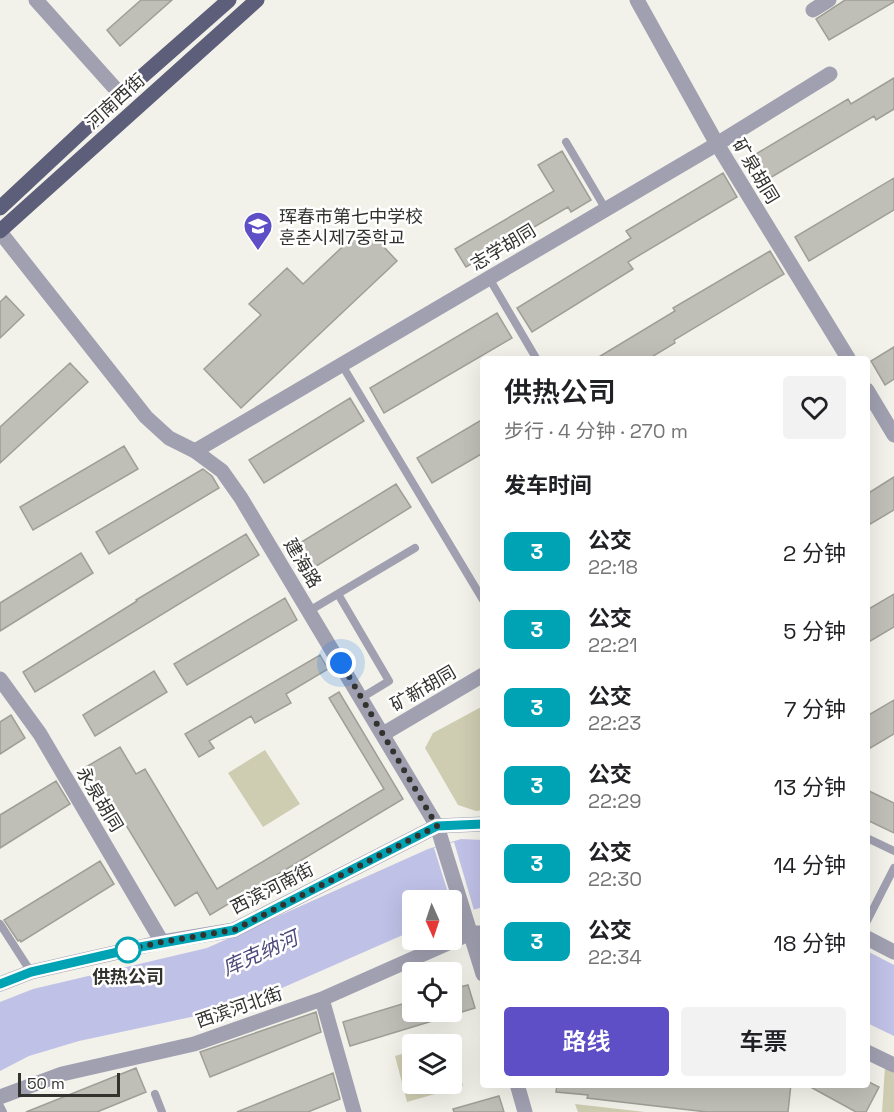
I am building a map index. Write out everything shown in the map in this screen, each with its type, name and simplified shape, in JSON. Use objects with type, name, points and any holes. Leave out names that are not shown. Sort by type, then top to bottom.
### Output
[{"type":"main road","name":"河南西街","points":[[0,208],[121,95],[228,0]]},
{"type":"main road","name":"河南西街","points":[[0,231],[257,0]]},
{"type":"street","points":[[36,0],[121,95]]},
{"type":"street","name":"矿泉胡同","points":[[637,0],[717,144],[847,356]]},
{"type":"street","points":[[813,10],[829,0]]},
{"type":"street","name":"志学胡同","points":[[195,451],[717,144],[830,74]]},
{"type":"street","name":"建海路","points":[[0,231],[146,417],[169,438],[195,451],[222,471],[241,498],[437,826],[474,930],[480,959]]},
{"type":"street","points":[[870,395],[894,435]]},
{"type":"street","name":"矿新胡同","points":[[383,734],[480,677]]},
{"type":"street","name":"永泉胡同","points":[[0,680],[40,734],[162,942]]},
{"type":"street","name":"西滨河南街","points":[[0,984],[31,972],[162,942],[234,930],[437,826],[480,824]]},
{"type":"street","name":"西滨河北街","points":[[0,1097],[62,1074],[194,1044],[322,999],[474,930]]},
{"type":"street","points":[[870,940],[894,952]]},
{"type":"street","points":[[322,999],[354,1112]]},
{"type":"street","points":[[870,1053],[894,1065]]},
{"type":"street","points":[[518,1088],[525,1112]]},
{"type":"lane","points":[[566,142],[605,208]]},
{"type":"lane","points":[[489,278],[535,356]]},
{"type":"lane","points":[[342,365],[480,595]]},
{"type":"lane","points":[[309,611],[415,548]]},
{"type":"lane","points":[[338,594],[389,681],[362,698]]},
{"type":"lane","points":[[870,839],[894,851]]},
{"type":"lane","points":[[870,915],[894,867]]},
{"type":"lane","points":[[0,924],[31,972]]},
{"type":"lane","points":[[155,1094],[162,1112]]},
{"type":"lane","points":[[0,1106],[3,1112]]},
{"type":"green space","points":[[480,708],[480,810],[458,805],[425,748],[433,733]]},
{"type":"green space","points":[[265,750],[300,804],[263,827],[228,773]]},
{"type":"green space","points":[[402,1054],[402,1083],[395,1056]]},
{"type":"green space","points":[[885,1066],[894,1070],[894,1112],[882,1112]]},
{"type":"green space","points":[[405,1094],[435,1094],[407,1102]]},
{"type":"green space","points":[[575,1104],[645,1112],[578,1112]]},
{"type":"water","name":"库克纳河","points":[[461,839],[480,840],[480,908],[462,913],[462,890],[402,890],[402,935],[248,1003],[79,1041],[29,1056],[0,1071],[0,1002],[33,989],[207,948],[428,849]]},
{"type":"water","points":[[870,953],[894,965],[894,1036],[870,1024]]},
{"type":"pier","points":[[454,842],[474,910],[462,913],[462,890],[447,890],[434,848]]},
{"type":"building","points":[[141,0],[172,0],[120,46],[107,30]]},
{"type":"building","points":[[845,0],[894,0],[894,2],[829,40],[816,19]]},
{"type":"building","points":[[894,78],[894,109],[876,120],[874,116],[765,181],[751,157],[848,99],[851,104]]},
{"type":"building","points":[[562,151],[591,200],[571,212],[568,207],[466,267],[455,249],[554,191],[538,165]]},
{"type":"building","points":[[723,173],[737,197],[628,262],[633,269],[532,332],[517,308],[631,238],[626,231]]},
{"type":"building","points":[[894,178],[894,210],[809,261],[795,237]]},
{"type":"building","points":[[371,233],[397,261],[241,408],[204,369],[261,315],[249,304],[287,268],[303,284],[356,234],[363,241]]},
{"type":"building","points":[[770,251],[784,274],[674,340],[675,343],[653,356],[600,356],[675,311],[673,308]]},
{"type":"building","points":[[6,296],[24,315],[0,338],[0,302]]},
{"type":"building","points":[[497,313],[512,338],[384,413],[370,388]]},
{"type":"building","points":[[894,347],[894,379],[885,385],[871,361]]},
{"type":"building","points":[[70,363],[88,382],[0,463],[0,427]]},
{"type":"building","points":[[350,398],[364,421],[264,483],[249,460]]},
{"type":"building","points":[[480,421],[480,455],[432,483],[417,458]]},
{"type":"building","points":[[124,446],[138,469],[33,530],[20,507]]},
{"type":"building","points":[[203,469],[212,476],[219,488],[109,554],[96,532]]},
{"type":"building","points":[[894,477],[894,510],[870,524],[870,492]]},
{"type":"building","points":[[396,484],[411,507],[310,570],[295,546]]},
{"type":"building","points":[[246,534],[259,555],[35,692],[23,672]]},
{"type":"building","points":[[81,553],[93,573],[0,631],[0,603]]},
{"type":"building","points":[[894,594],[894,627],[870,641],[870,608]]},
{"type":"building","points":[[285,598],[297,620],[187,685],[174,664]]},
{"type":"building","points":[[320,655],[328,669],[286,694],[291,703],[255,723],[251,716],[209,741],[214,748],[199,757],[185,734]]},
{"type":"building","points":[[154,671],[167,692],[95,736],[83,715]]},
{"type":"building","points":[[339,692],[403,799],[210,915],[197,892],[175,906],[109,797],[99,803],[79,771],[120,747],[136,774],[145,769],[217,889],[384,789],[329,698]]},
{"type":"building","points":[[894,700],[894,734],[870,748],[870,714]]},
{"type":"building","points":[[11,715],[25,738],[0,754],[0,722]]},
{"type":"building","points":[[56,781],[70,804],[0,848],[0,815]]},
{"type":"building","points":[[870,791],[894,803],[894,833],[870,821]]},
{"type":"building","points":[[100,861],[114,884],[21,942],[18,941],[4,920]]},
{"type":"building","points":[[468,985],[475,1008],[462,1012],[462,986]]},
{"type":"building","points":[[402,1004],[402,1022],[429,1022],[350,1046],[343,1022]]},
{"type":"building","points":[[316,1012],[321,1032],[210,1077],[200,1052]]},
{"type":"building","points":[[136,1068],[146,1092],[97,1112],[26,1112]]},
{"type":"building","points":[[333,1073],[340,1099],[308,1112],[237,1112]]},
{"type":"building","points":[[870,1082],[879,1087],[866,1112],[856,1112],[812,1088],[870,1088]]},
{"type":"building","points":[[556,1088],[791,1088],[788,1112],[707,1112],[587,1098],[588,1095],[556,1092]]},
{"type":"building","points":[[499,1096],[504,1112],[454,1112],[453,1109]]},
{"type":"bus line","name":"3","points":[[0,984],[31,972],[162,942],[234,930],[437,826],[480,824]]},
{"type":"place","name":"珲春市第七中学校 훈춘시제7중학교","points":[[258,252]]},
{"type":"place","name":"供热公司","points":[[128,950]]},
{"type":"route","points":[[128,950],[118,952],[234,930],[437,826],[341,663]]}]
